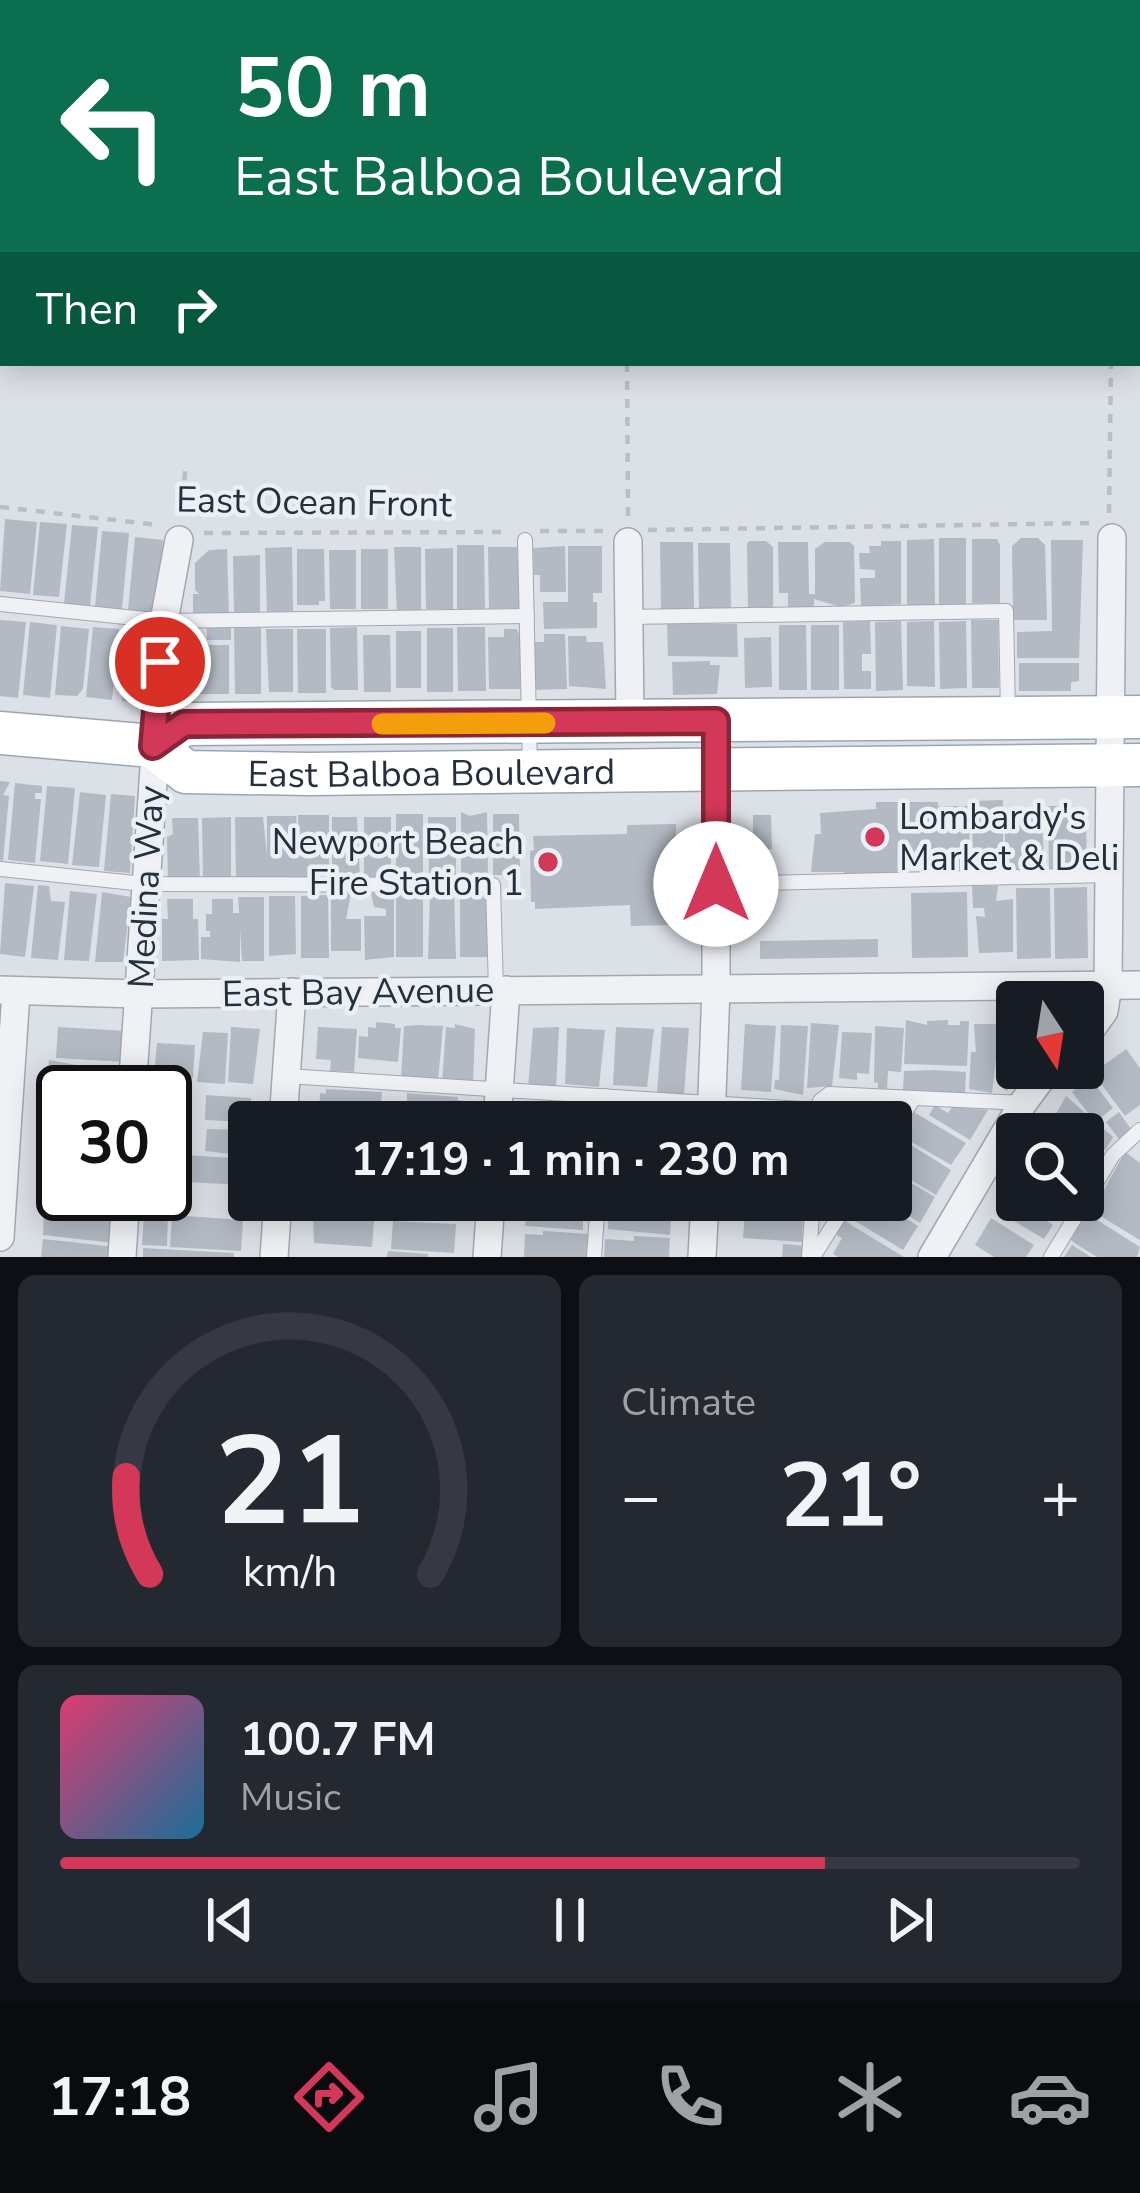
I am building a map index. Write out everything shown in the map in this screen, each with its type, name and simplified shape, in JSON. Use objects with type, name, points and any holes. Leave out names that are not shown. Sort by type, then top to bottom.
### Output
[{"type":"main road","name":"East Balboa Boulevard","points":[[153,746],[184,724],[1125,717]]},
{"type":"main road","name":"East Balboa Boulevard","points":[[0,733],[153,746],[186,772],[1125,765]]},
{"type":"street","points":[[1104,1012],[1109,875],[1125,765],[1110,530]]},
{"type":"street","name":"Medina Way","points":[[134,1065],[153,746],[164,621],[179,532]]},
{"type":"street","points":[[621,534],[631,722]]},
{"type":"street","points":[[711,1101],[716,721]]},
{"type":"street","name":"East Bay Avenue","points":[[8,991],[138,994],[1140,985]]},
{"type":"street","points":[[499,1101],[501,990]]},
{"type":"street","points":[[0,1237],[8,991]]},
{"type":"street","points":[[284,1101],[292,992]]},
{"type":"street","points":[[932,1257],[1033,1089]]},
{"type":"street","points":[[122,1257],[124,1221]]},
{"type":"street","points":[[274,1257],[277,1221]]},
{"type":"street","points":[[487,1257],[490,1221]]},
{"type":"street","points":[[702,1257],[704,1221]]},
{"type":"lane","points":[[525,540],[530,772]]},
{"type":"lane","points":[[0,604],[164,621],[527,616]]},
{"type":"lane","points":[[628,617],[1006,611],[1008,719]]},
{"type":"lane","points":[[0,868],[144,884],[494,885],[501,990]]},
{"type":"lane","points":[[716,884],[1109,875]]},
{"type":"lane","points":[[286,1076],[636,1101]]},
{"type":"lane","points":[[820,1101],[829,1094],[1023,1102]]},
{"type":"lane","points":[[605,1096],[605,1101]]},
{"type":"lane","points":[[1052,1257],[1113,1155],[1140,1130]]},
{"type":"lane","points":[[594,1257],[597,1221]]},
{"type":"lane","points":[[811,1257],[812,1221]]},
{"type":"lane","points":[[811,1257],[835,1221]]},
{"type":"path","points":[[621,534],[627,366]]},
{"type":"path","points":[[1110,530],[1111,366]]},
{"type":"path","points":[[179,532],[186,462]]},
{"type":"path","name":"East Ocean Front","points":[[0,507],[179,532],[1110,530]]},
{"type":"building","points":[[5,519],[37,522],[30,594],[0,591]]},
{"type":"building","points":[[40,522],[67,524],[59,597],[33,595]]},
{"type":"building","points":[[72,525],[98,527],[90,606],[64,604]]},
{"type":"building","points":[[102,531],[129,533],[122,609],[95,607]]},
{"type":"building","points":[[135,537],[163,540],[156,613],[128,610]]},
{"type":"building","points":[[939,538],[966,538],[966,606],[939,606]]},
{"type":"building","points":[[1021,538],[1038,538],[1045,545],[1047,620],[1013,620],[1012,546]]},
{"type":"building","points":[[934,539],[935,605],[907,605],[907,540]]},
{"type":"building","points":[[972,539],[997,539],[1000,545],[1000,603],[972,603]]},
{"type":"building","points":[[1051,540],[1083,540],[1079,658],[1017,658],[1017,632],[1052,631]]},
{"type":"building","points":[[750,541],[766,541],[773,547],[773,608],[748,609]]},
{"type":"building","points":[[881,541],[901,541],[901,604],[861,606],[860,578],[875,578],[875,570],[860,569],[859,553],[870,553],[869,546],[881,546]]},
{"type":"building","points":[[660,542],[693,542],[694,610],[661,610]]},
{"type":"building","points":[[778,542],[808,542],[809,594],[815,594],[815,549],[825,542],[850,542],[854,546],[855,603],[841,607],[814,599],[814,610],[788,610],[788,593],[779,593]]},
{"type":"building","points":[[698,543],[730,543],[731,609],[699,610]]},
{"type":"building","points":[[457,545],[484,545],[485,609],[457,609]]},
{"type":"building","points":[[565,546],[566,592],[540,592],[533,548]]},
{"type":"building","points":[[568,546],[602,546],[602,593],[593,593],[597,628],[544,629],[543,602],[568,602]]},
{"type":"building","points":[[292,547],[293,611],[267,612],[265,548]]},
{"type":"building","points":[[394,547],[421,547],[421,613],[397,613]]},
{"type":"building","points":[[488,547],[517,547],[520,608],[489,609]]},
{"type":"building","points":[[453,548],[453,609],[426,609],[425,549]]},
{"type":"building","points":[[227,549],[229,615],[193,615],[193,594],[199,594],[195,563],[209,550]]},
{"type":"building","points":[[297,549],[324,549],[325,601],[319,605],[297,605]]},
{"type":"building","points":[[361,549],[388,549],[388,609],[361,609]]},
{"type":"building","points":[[329,550],[356,550],[356,609],[330,609]]},
{"type":"building","points":[[260,555],[260,612],[234,612],[233,556]]},
{"type":"building","points":[[0,620],[26,622],[18,698],[0,696]]},
{"type":"building","points":[[971,620],[998,620],[999,688],[972,688]]},
{"type":"building","points":[[870,621],[871,654],[862,654],[862,671],[871,671],[871,689],[844,689],[843,622]]},
{"type":"building","points":[[901,621],[903,690],[876,691],[875,622]]},
{"type":"building","points":[[934,621],[935,687],[907,686],[907,622]]},
{"type":"building","points":[[966,621],[967,688],[940,689],[939,622]]},
{"type":"building","points":[[30,622],[57,625],[50,698],[23,695]]},
{"type":"building","points":[[667,623],[737,624],[738,657],[668,656]]},
{"type":"building","points":[[779,625],[806,625],[807,690],[779,690]]},
{"type":"building","points":[[811,625],[839,625],[839,690],[811,690]]},
{"type":"building","points":[[61,626],[89,629],[83,689],[77,696],[55,695]]},
{"type":"building","points":[[93,627],[119,629],[112,700],[86,697]]},
{"type":"building","points":[[207,627],[231,627],[231,640],[207,640]]},
{"type":"building","points":[[357,627],[358,690],[334,690],[330,628]]},
{"type":"building","points":[[457,627],[485,627],[486,691],[458,691]]},
{"type":"building","points":[[234,628],[261,628],[261,694],[235,694]]},
{"type":"building","points":[[427,628],[453,628],[453,692],[427,692]]},
{"type":"building","points":[[266,629],[293,629],[293,692],[269,692]]},
{"type":"building","points":[[297,629],[326,629],[326,693],[298,693]]},
{"type":"building","points":[[504,629],[517,629],[520,637],[520,689],[489,689],[488,637],[504,637]]},
{"type":"building","points":[[129,630],[153,632],[146,703],[122,701]]},
{"type":"building","points":[[396,631],[421,631],[421,688],[396,688]]},
{"type":"building","points":[[544,634],[565,634],[567,689],[532,690],[533,642],[544,642]]},
{"type":"building","points":[[363,635],[390,635],[391,692],[364,692]]},
{"type":"building","points":[[568,636],[603,642],[606,689],[569,686]]},
{"type":"building","points":[[771,637],[772,687],[745,688],[744,638]]},
{"type":"building","points":[[194,645],[229,645],[229,694],[189,694]]},
{"type":"building","points":[[710,661],[710,665],[720,665],[717,694],[673,695],[672,662]]},
{"type":"building","points":[[1019,663],[1079,663],[1079,681],[1071,682],[1071,691],[1019,691]]},
{"type":"building","points":[[0,781],[10,782],[3,795],[9,796],[3,861],[0,860]]},
{"type":"building","points":[[15,783],[42,786],[42,793],[35,793],[35,799],[41,799],[35,863],[8,860]]},
{"type":"building","points":[[47,786],[75,788],[68,864],[40,861]]},
{"type":"building","points":[[80,792],[106,795],[99,867],[72,865]]},
{"type":"building","points":[[111,794],[135,796],[130,873],[104,871]]},
{"type":"building","points":[[1003,800],[1003,870],[974,871],[971,801]]},
{"type":"building","points":[[876,802],[969,806],[970,872],[940,872],[940,864],[907,864],[908,875],[811,872],[815,834],[821,834],[820,813],[876,809]]},
{"type":"building","points":[[1048,806],[1067,806],[1086,825],[1087,870],[1049,870]]},
{"type":"building","points":[[1042,808],[1044,871],[1006,872],[1004,810]]},
{"type":"building","points":[[461,812],[470,816],[487,812],[488,876],[461,876]]},
{"type":"building","points":[[396,814],[423,814],[423,879],[396,879]]},
{"type":"building","points":[[493,814],[519,814],[520,875],[493,875]]},
{"type":"building","points":[[298,815],[329,815],[329,883],[236,882],[235,817],[263,817],[267,855],[267,816],[296,816],[299,859]]},
{"type":"building","points":[[753,815],[771,815],[772,849],[753,850]]},
{"type":"building","points":[[231,817],[231,879],[203,880],[202,818]]},
{"type":"building","points":[[332,817],[357,817],[360,877],[332,877]]},
{"type":"building","points":[[364,817],[391,817],[391,879],[364,879]]},
{"type":"building","points":[[428,817],[456,817],[456,877],[429,877]]},
{"type":"building","points":[[172,818],[198,818],[200,881],[168,881],[167,837],[173,834]]},
{"type":"building","points":[[676,824],[677,877],[669,877],[670,925],[631,926],[630,905],[535,909],[531,902],[533,836],[627,834],[627,825]]},
{"type":"building","points":[[5,883],[34,886],[25,957],[0,954]]},
{"type":"building","points":[[38,885],[49,886],[51,901],[65,902],[58,960],[31,958]]},
{"type":"building","points":[[972,886],[998,886],[996,901],[1013,899],[1013,952],[979,953],[976,916],[985,917],[984,908],[973,908]]},
{"type":"building","points":[[1087,887],[1088,958],[1055,959],[1054,888]]},
{"type":"building","points":[[1016,888],[1050,888],[1051,958],[1017,959]]},
{"type":"building","points":[[70,891],[97,894],[89,961],[64,960]]},
{"type":"building","points":[[102,892],[131,897],[123,962],[95,962]]},
{"type":"building","points":[[967,892],[968,957],[912,958],[911,893]]},
{"type":"building","points":[[351,893],[346,919],[361,919],[361,951],[331,951],[331,894]]},
{"type":"building","points":[[371,893],[394,893],[394,957],[365,960],[364,916],[386,916],[386,909],[374,907]]},
{"type":"building","points":[[460,893],[488,893],[488,957],[460,957]]},
{"type":"building","points":[[396,894],[423,894],[423,957],[396,957]]},
{"type":"building","points":[[328,895],[329,958],[301,958],[301,896]]},
{"type":"building","points":[[430,895],[454,895],[456,959],[428,959]]},
{"type":"building","points":[[269,896],[295,896],[296,954],[269,956]]},
{"type":"building","points":[[238,897],[264,897],[264,961],[242,961]]},
{"type":"building","points":[[167,899],[193,899],[199,960],[162,961]]},
{"type":"building","points":[[212,899],[233,899],[233,913],[240,913],[240,962],[201,959],[201,937],[210,937],[206,914],[212,914]]},
{"type":"building","points":[[878,939],[878,957],[760,959],[760,941]]},
{"type":"building","points":[[906,1020],[927,1025],[927,1021],[960,1025],[960,1021],[969,1021],[967,1066],[904,1064]]},
{"type":"building","points":[[376,1022],[401,1028],[398,1062],[358,1058],[359,1036],[368,1037],[368,1027],[376,1028]]},
{"type":"building","points":[[811,1023],[839,1025],[832,1086],[807,1088]]},
{"type":"building","points":[[455,1024],[475,1029],[473,1085],[442,1082],[446,1027],[455,1028]]},
{"type":"building","points":[[745,1024],[776,1026],[771,1092],[741,1090]]},
{"type":"building","points":[[974,1024],[996,1024],[992,1093],[969,1089],[971,1052],[976,1052]]},
{"type":"building","points":[[781,1025],[808,1026],[803,1095],[774,1089],[779,1080]]},
{"type":"building","points":[[404,1026],[443,1026],[438,1081],[401,1079]]},
{"type":"building","points":[[875,1026],[904,1028],[901,1072],[888,1071],[887,1089],[874,1082]]},
{"type":"building","points":[[58,1027],[128,1031],[127,1062],[56,1058]]},
{"type":"building","points":[[231,1027],[260,1029],[253,1084],[228,1082]]},
{"type":"building","points":[[318,1027],[357,1029],[354,1072],[330,1071],[331,1060],[316,1059]]},
{"type":"building","points":[[559,1027],[556,1089],[528,1088],[533,1028]]},
{"type":"building","points":[[616,1027],[654,1029],[647,1087],[613,1085]]},
{"type":"building","points":[[662,1027],[689,1028],[684,1095],[657,1093]]},
{"type":"building","points":[[567,1028],[605,1030],[599,1087],[565,1084]]},
{"type":"building","points":[[203,1032],[228,1033],[225,1084],[197,1082]]},
{"type":"building","points":[[842,1032],[872,1033],[869,1074],[857,1073],[857,1080],[839,1078]]},
{"type":"building","points":[[157,1043],[195,1045],[193,1078],[192,1065],[155,1065]]},
{"type":"building","points":[[1126,1049],[1140,1068],[1140,1105],[1125,1116],[1104,1088],[1104,1065]]},
{"type":"building","points":[[904,1071],[966,1072],[965,1093],[903,1090]]},
{"type":"building","points":[[326,1089],[382,1092],[381,1101],[320,1101],[320,1093],[326,1094]]},
{"type":"building","points":[[1098,1089],[1113,1108],[1104,1115],[1088,1113],[1072,1092]]},
{"type":"building","points":[[407,1093],[465,1101],[407,1101]]},
{"type":"building","points":[[206,1095],[251,1098],[228,1101],[228,1121],[205,1120]]},
{"type":"building","points":[[1066,1096],[1085,1113],[1056,1113]]},
{"type":"building","points":[[935,1105],[948,1113],[952,1107],[988,1110],[970,1140],[929,1115]]},
{"type":"building","points":[[912,1111],[966,1143],[951,1165],[912,1142]]},
{"type":"building","points":[[1119,1112],[1131,1129],[1119,1139],[1106,1122]]},
{"type":"building","points":[[207,1129],[228,1130],[228,1154],[205,1151]]},
{"type":"building","points":[[1104,1129],[1113,1137],[1104,1149]]},
{"type":"building","points":[[912,1146],[951,1170],[936,1195],[912,1181]]},
{"type":"building","points":[[1125,1152],[1140,1163],[1140,1240],[1104,1218],[1104,1190]]},
{"type":"building","points":[[192,1155],[228,1158],[228,1184],[192,1182]]},
{"type":"building","points":[[912,1183],[935,1197],[920,1223],[912,1218]]},
{"type":"building","points":[[192,1216],[243,1221],[241,1251],[170,1247],[172,1221],[192,1221]]},
{"type":"building","points":[[991,1218],[1034,1245],[1026,1257],[994,1257],[975,1245]]},
{"type":"building","points":[[44,1221],[116,1221],[114,1243],[43,1235]]},
{"type":"building","points":[[144,1221],[168,1221],[167,1246],[142,1245]]},
{"type":"building","points":[[313,1221],[374,1221],[372,1247],[314,1243]]},
{"type":"building","points":[[393,1221],[456,1224],[454,1253],[391,1249]]},
{"type":"building","points":[[525,1221],[583,1221],[583,1230],[525,1226]]},
{"type":"building","points":[[608,1221],[671,1221],[670,1235],[608,1229]]},
{"type":"building","points":[[744,1221],[803,1221],[802,1242],[743,1238]]},
{"type":"building","points":[[846,1221],[904,1257],[838,1257],[833,1254],[842,1238],[835,1234]]},
{"type":"building","points":[[855,1221],[910,1221],[918,1226],[903,1250]]},
{"type":"building","points":[[1014,1221],[1047,1221],[1053,1225],[1044,1239]]},
{"type":"building","points":[[1082,1221],[1099,1221],[1140,1247],[1137,1257],[1097,1257],[1071,1240]]},
{"type":"building","points":[[543,1231],[590,1234],[588,1257],[524,1257],[525,1234],[543,1235]]},
{"type":"building","points":[[634,1236],[670,1238],[669,1257],[604,1257],[605,1239],[634,1241]]},
{"type":"building","points":[[43,1239],[116,1247],[115,1257],[41,1257]]},
{"type":"building","points":[[783,1244],[808,1246],[807,1257],[782,1257]]},
{"type":"building","points":[[1072,1245],[1091,1257],[1064,1257]]},
{"type":"building","points":[[143,1248],[234,1253],[234,1257],[143,1257]]},
{"type":"building","points":[[388,1251],[428,1254],[428,1257],[387,1257]]},
{"type":"slow traffic","points":[[382,724],[545,723]]},
{"type":"place","name":"Lombardy's Market & Deli","points":[[875,837]]},
{"type":"place","name":"Newport Beach Fire Station 1","points":[[548,862]]},
{"type":"route","points":[[160,662],[153,746],[184,724],[716,721],[716,884]]}]
